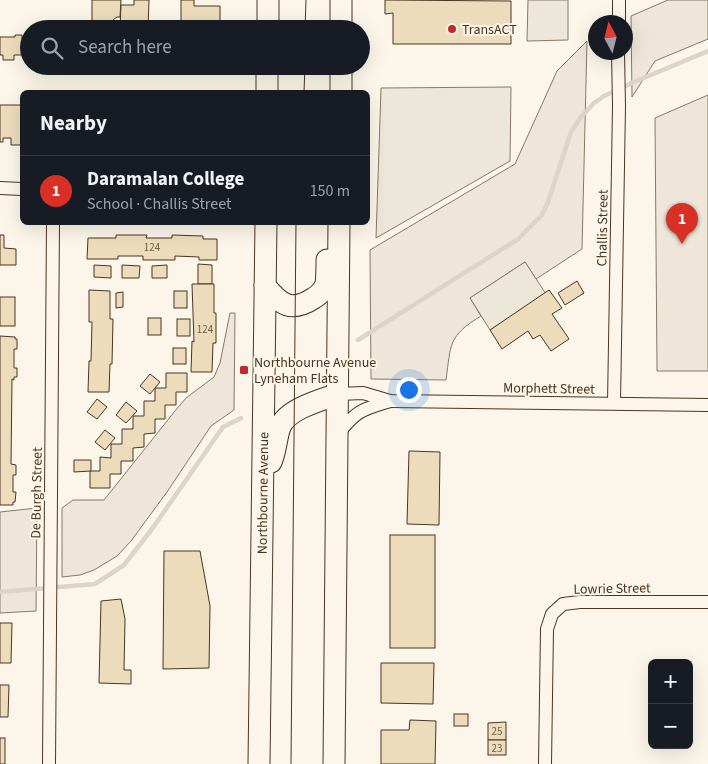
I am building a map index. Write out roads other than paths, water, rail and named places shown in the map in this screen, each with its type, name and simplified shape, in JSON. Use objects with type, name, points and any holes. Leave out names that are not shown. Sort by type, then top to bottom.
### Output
[{"type":"highway","points":[[268,0],[268,20]]},
{"type":"highway","points":[[341,20],[342,0]]},
{"type":"highway","points":[[267,75],[267,90]]},
{"type":"highway","points":[[341,75],[341,90]]},
{"type":"highway","name":"Northbourne Avenue","points":[[259,764],[266,225]]},
{"type":"highway","points":[[265,286],[275,298],[286,305],[301,306],[318,296],[326,285],[329,225]]},
{"type":"highway","points":[[334,764],[339,225]]},
{"type":"highway","points":[[263,475],[272,460],[280,426],[285,420],[306,406],[338,394]]},
{"type":"street","points":[[619,0],[619,15]]},
{"type":"street","name":"Challis Street","points":[[614,404],[619,106],[618,60]]},
{"type":"street","points":[[0,188],[20,189]]},
{"type":"street","name":"De Burgh Street","points":[[49,764],[53,225]]},
{"type":"street","name":"Morphett Street","points":[[338,394],[363,394],[390,401],[708,405]]},
{"type":"street","name":"Morphett Street","points":[[337,434],[351,417],[363,410],[390,401]]},
{"type":"street","name":"Lowrie Street","points":[[545,764],[547,629],[552,614],[563,604],[580,602],[708,602]]},
{"type":"waterway","points":[[358,340],[518,239],[542,215],[571,132],[594,103],[604,96],[634,82],[708,51]]},
{"type":"waterway","points":[[0,592],[95,584],[124,565],[152,529],[223,427],[241,418]]},
{"type":"tram line","points":[[305,20],[306,0]]},
{"type":"tram line","points":[[304,90],[305,75]]},
{"type":"tram line","points":[[291,764],[296,225]]},
{"type":"place","name":"TransACT","points":[[452,29]]},
{"type":"place","name":"Daramalan College","points":[[682,244]]},
{"type":"place","name":"Northbourne Avenue Lyneham Flats","points":[[244,370]]}]
